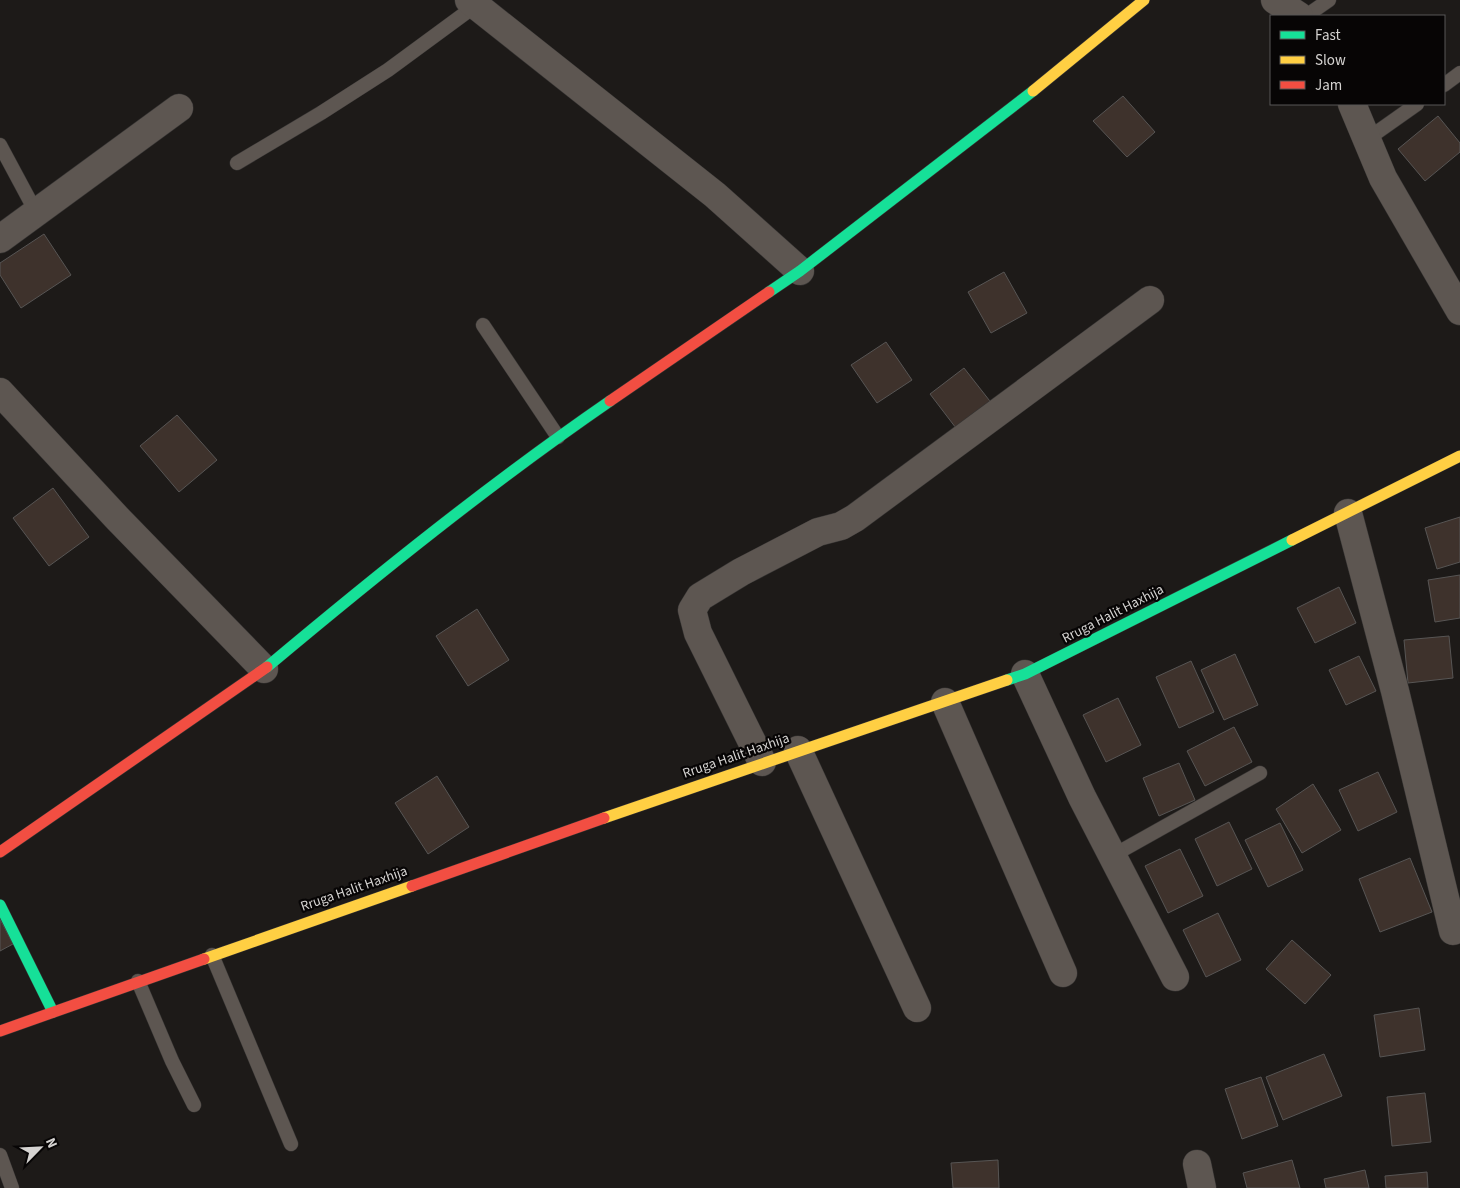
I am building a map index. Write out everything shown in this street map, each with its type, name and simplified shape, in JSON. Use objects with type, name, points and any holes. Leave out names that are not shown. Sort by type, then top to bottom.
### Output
[{"type":"street","points":[[0,852],[170,736],[264,669],[373,578],[558,437],[800,272],[1001,118],[1144,0]]},
{"type":"street","points":[[1275,0],[1298,15]]},
{"type":"street","points":[[472,3],[715,195],[800,272]]},
{"type":"street","points":[[1352,105],[1383,178],[1460,311]]},
{"type":"street","points":[[0,239],[37,214],[179,108]]},
{"type":"street","points":[[762,762],[698,633],[692,610],[700,597],[741,572],[818,532],[841,526],[855,518],[1150,300]]},
{"type":"street","points":[[0,392],[118,519],[264,669]]},
{"type":"street","name":"Rruga Halit Haxhija","points":[[0,1031],[762,762],[1026,674],[1460,456]]},
{"type":"street","points":[[1348,513],[1395,691],[1453,930]]},
{"type":"street","points":[[1026,674],[1112,856],[1174,977]]},
{"type":"street","points":[[946,702],[1063,973]]},
{"type":"street","points":[[798,750],[917,1008]]},
{"type":"street","points":[[0,905],[53,1012]]},
{"type":"lane","points":[[1307,15],[1329,0]]},
{"type":"lane","points":[[237,163],[388,70],[472,3]]},
{"type":"lane","points":[[1445,84],[1460,74]]},
{"type":"lane","points":[[1366,140],[1416,105]]},
{"type":"lane","points":[[0,145],[37,214]]},
{"type":"lane","points":[[484,325],[558,437]]},
{"type":"lane","points":[[1112,856],[1260,773]]},
{"type":"lane","points":[[212,955],[291,1144]]},
{"type":"lane","points":[[138,981],[172,1061],[194,1105]]},
{"type":"lane","points":[[0,1155],[12,1188]]},
{"type":"building","points":[[1123,96],[1155,132],[1127,157],[1093,121]]},
{"type":"building","points":[[1438,116],[1460,143],[1460,152],[1425,181],[1398,149]]},
{"type":"building","points":[[44,234],[71,275],[21,308],[0,275],[0,263]]},
{"type":"building","points":[[1004,272],[1027,313],[991,333],[968,292]]},
{"type":"building","points":[[886,342],[912,380],[877,403],[851,365]]},
{"type":"building","points":[[964,368],[993,405],[959,432],[930,394]]},
{"type":"building","points":[[177,415],[217,460],[179,492],[140,446]]},
{"type":"building","points":[[53,488],[89,537],[49,566],[13,518]]},
{"type":"building","points":[[1460,517],[1460,562],[1437,569],[1425,528]]},
{"type":"building","points":[[1460,575],[1460,618],[1435,622],[1428,580]]},
{"type":"building","points":[[1339,587],[1356,623],[1315,643],[1297,608]]},
{"type":"building","points":[[477,609],[509,660],[468,686],[436,636]]},
{"type":"building","points":[[1449,636],[1453,678],[1408,683],[1404,640]]},
{"type":"building","points":[[1235,654],[1258,705],[1224,720],[1201,670]]},
{"type":"building","points":[[1359,656],[1376,691],[1346,705],[1329,670]]},
{"type":"building","points":[[1191,661],[1214,712],[1179,728],[1156,677]]},
{"type":"building","points":[[1118,698],[1141,745],[1106,762],[1083,715]]},
{"type":"building","points":[[1234,727],[1252,762],[1205,786],[1187,751]]},
{"type":"building","points":[[1179,763],[1195,800],[1159,816],[1143,778]]},
{"type":"building","points":[[1378,772],[1397,812],[1358,831],[1339,790]]},
{"type":"building","points":[[437,776],[469,827],[428,854],[395,803]]},
{"type":"building","points":[[1313,784],[1341,830],[1302,853],[1276,809]]},
{"type":"building","points":[[1229,822],[1252,869],[1217,886],[1195,839]]},
{"type":"building","points":[[1280,823],[1303,870],[1268,887],[1245,840]]},
{"type":"building","points":[[1180,849],[1203,896],[1168,913],[1145,866]]},
{"type":"building","points":[[1410,858],[1432,912],[1380,932],[1359,879]]},
{"type":"building","points":[[1218,913],[1241,960],[1206,977],[1183,930]]},
{"type":"building","points":[[0,919],[13,944],[0,951]]},
{"type":"building","points":[[1292,940],[1331,975],[1305,1004],[1266,969]]},
{"type":"building","points":[[1419,1008],[1425,1050],[1380,1057],[1374,1015]]},
{"type":"building","points":[[1324,1054],[1342,1096],[1283,1120],[1266,1077]]},
{"type":"building","points":[[1261,1077],[1278,1126],[1242,1139],[1225,1089]]},
{"type":"building","points":[[1425,1093],[1431,1142],[1392,1146],[1387,1097]]},
{"type":"building","points":[[998,1160],[999,1188],[953,1188],[951,1163]]},
{"type":"building","points":[[1292,1160],[1300,1188],[1247,1188],[1243,1173]]},
{"type":"building","points":[[1365,1170],[1369,1188],[1326,1188],[1324,1179]]},
{"type":"building","points":[[1427,1172],[1428,1188],[1386,1188],[1385,1176]]},
{"type":"traffic: fast","points":[[769,292],[800,271],[1033,91]]},
{"type":"traffic: fast","points":[[267,667],[436,530],[522,464],[610,401]]},
{"type":"traffic: fast","points":[[1007,680],[1025,674],[1292,540]]},
{"type":"traffic: fast","points":[[0,905],[53,1012]]},
{"type":"traffic: slow","points":[[1033,91],[1144,0]]},
{"type":"traffic: slow","points":[[1292,540],[1460,456]]},
{"type":"traffic: slow","points":[[604,818],[1007,680]]},
{"type":"traffic: slow","points":[[204,959],[412,886]]},
{"type":"traffic: jam","points":[[610,401],[769,292]]},
{"type":"traffic: jam","points":[[0,852],[267,667]]},
{"type":"traffic: jam","points":[[412,886],[604,818]]},
{"type":"traffic: jam","points":[[0,1031],[204,959]]}]
